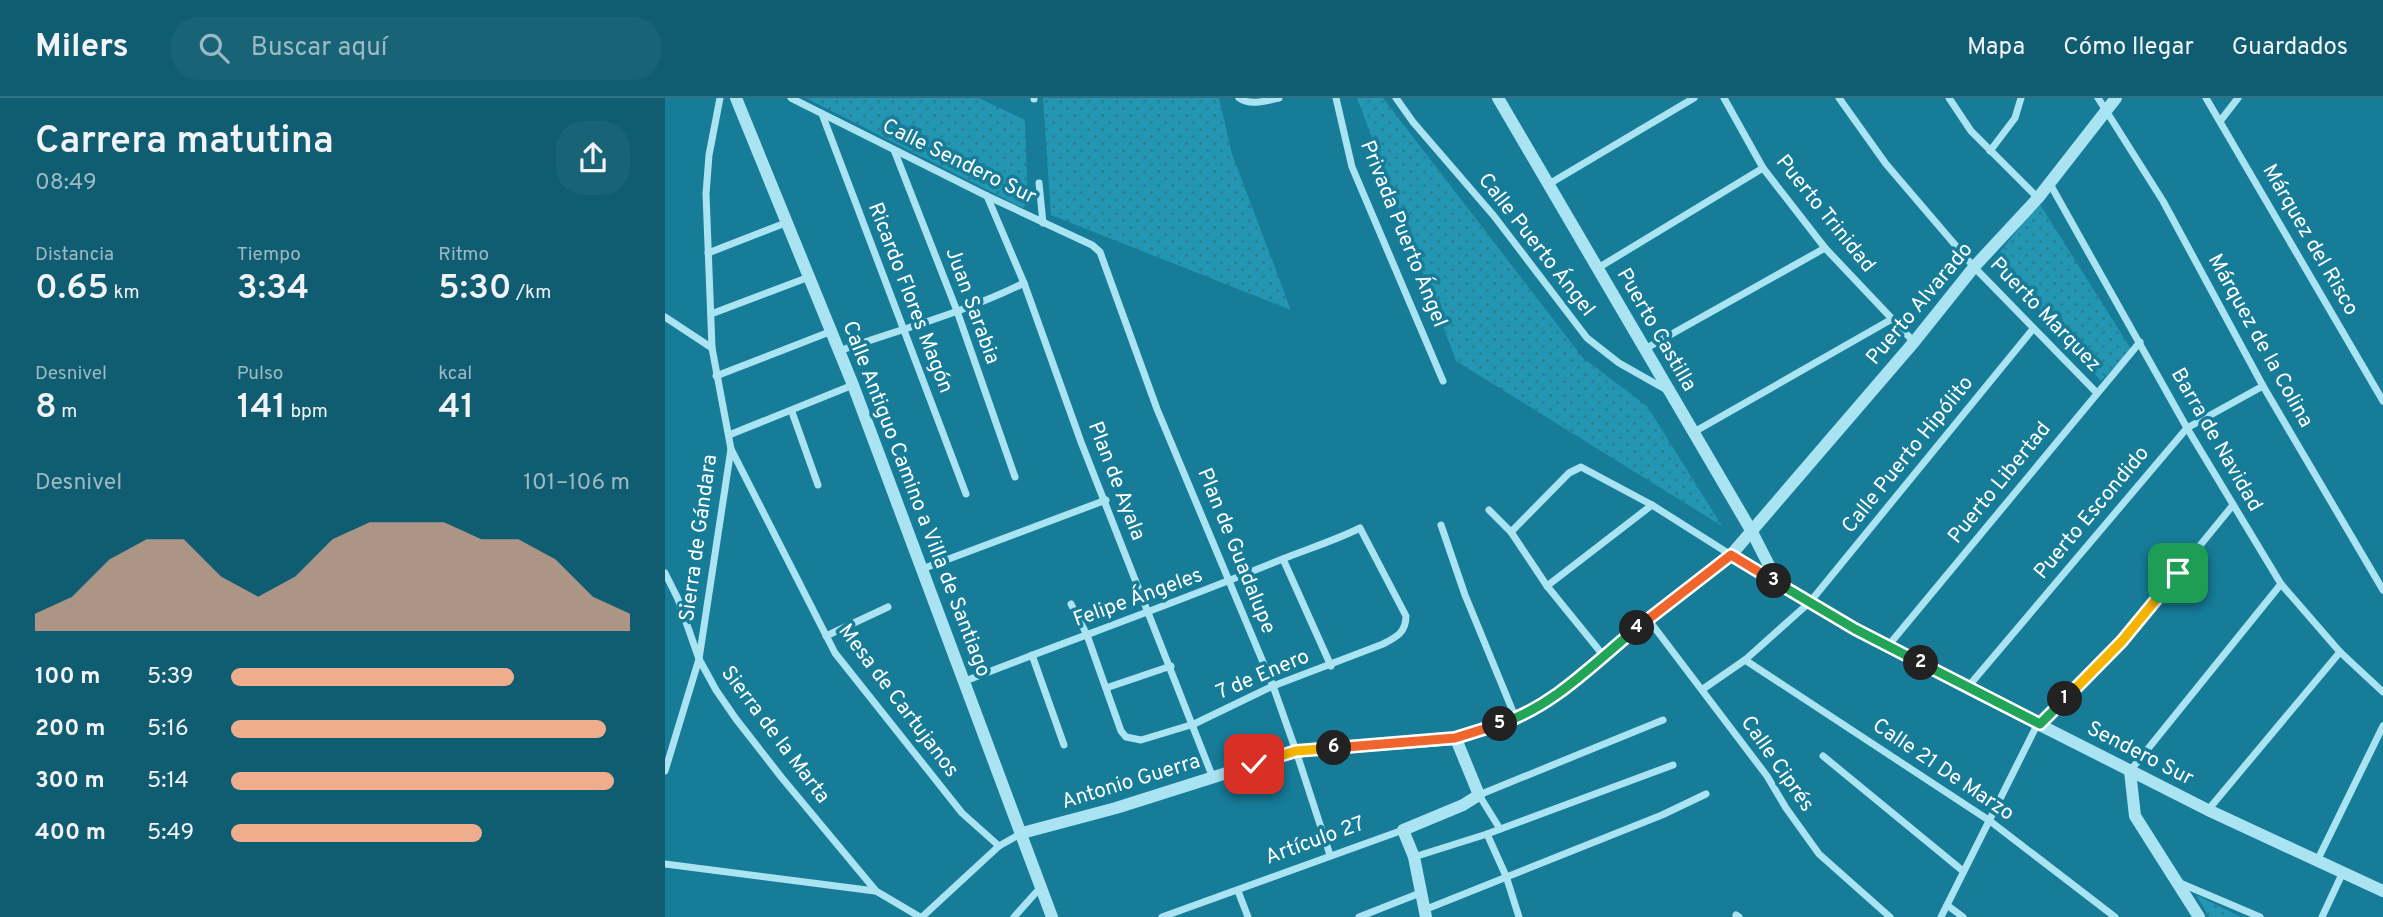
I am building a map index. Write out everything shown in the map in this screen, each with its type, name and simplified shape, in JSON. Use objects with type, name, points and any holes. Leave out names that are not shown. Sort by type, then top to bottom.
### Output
[{"type":"street","name":"Sierra de Gándara","points":[[665,771],[699,659],[731,449],[712,348],[706,194],[709,155],[720,98]]},
{"type":"street","name":"Calle Antiguo Camino a Villa de Santiago","points":[[736,98],[853,385],[1052,917]]},
{"type":"street","name":"Calle Sendero Sur","points":[[791,98],[1092,245],[1106,262]]},
{"type":"street","points":[[1239,98],[1251,102],[1279,98]]},
{"type":"street","name":"Privada Puerto Ángel","points":[[1336,98],[1352,167],[1443,382]]},
{"type":"street","name":"Calle Puerto Ángel","points":[[1396,98],[1413,122],[1487,207],[1587,338],[1619,363],[1668,391]]},
{"type":"street","points":[[1549,184],[1694,98]]},
{"type":"street","name":"Puerto Trinidad","points":[[1724,98],[1763,168],[1825,248],[1914,342]]},
{"type":"street","name":"Puerto Marquez","points":[[1839,98],[1886,164],[1974,267],[2096,392]]},
{"type":"street","points":[[1949,98],[1971,131],[2038,198]]},
{"type":"street","points":[[1990,151],[2015,118],[2021,98]]},
{"type":"street","name":"Márquez de la Colina","points":[[2098,98],[2163,201],[2263,386],[2383,590]]},
{"type":"street","name":"Puerto Alvarado","points":[[1731,555],[1914,342],[1974,267],[2050,184],[2116,98]]},
{"type":"street","name":"Márquez del Risco","points":[[2206,98],[2383,401]]},
{"type":"street","points":[[2221,120],[2238,98]]},
{"type":"street","name":"Puerto Castilla","points":[[1502,99],[1668,391],[1752,532],[1779,584]]},
{"type":"street","name":"Ricardo Flores Magón","points":[[822,114],[965,494]]},
{"type":"street","name":"Juan Sarabia","points":[[893,149],[957,311],[1015,477]]},
{"type":"street","points":[[1598,268],[1763,168]]},
{"type":"street","points":[[1039,183],[1043,223]]},
{"type":"street","name":"Barra de Navidad","points":[[2050,184],[2187,428],[2281,584],[2340,653],[2383,692]]},
{"type":"street","name":"Plan de Ayala","points":[[988,196],[1024,283],[1081,442],[1213,778]]},
{"type":"street","points":[[708,253],[787,222]]},
{"type":"street","points":[[1645,349],[1825,248]]},
{"type":"street","name":"Plan de Guadalupe","points":[[1106,262],[1152,397],[1273,686],[1329,855]]},
{"type":"street","points":[[711,314],[810,276]]},
{"type":"street","points":[[839,351],[957,311],[1024,283]]},
{"type":"street","points":[[665,317],[712,348]]},
{"type":"street","points":[[1694,432],[1892,319]]},
{"type":"street","name":"Calle Puerto Hipólito","points":[[1703,689],[1745,660],[1810,602],[2033,329]]},
{"type":"street","points":[[716,376],[832,331]]},
{"type":"street","name":"Puerto Libertad","points":[[1888,646],[2140,342]]},
{"type":"street","points":[[729,435],[793,412],[853,385]]},
{"type":"street","name":"Puerto Escondido","points":[[1967,688],[2187,428],[2263,386]]},
{"type":"street","points":[[793,412],[818,485]]},
{"type":"street","name":"Mesa de Cartujanos","points":[[731,449],[835,653],[961,813],[999,846]]},
{"type":"street","points":[[1511,532],[1569,473],[1581,467],[1652,505],[1810,602]]},
{"type":"street","points":[[922,569],[1106,500]]},
{"type":"street","points":[[1547,586],[1652,505]]},
{"type":"street","points":[[1941,917],[2029,737],[2122,641],[2233,505]]},
{"type":"street","points":[[1489,510],[1511,532],[1547,586],[1603,655]]},
{"type":"street","points":[[1441,525],[1465,595],[1516,719]]},
{"type":"street","name":"Felipe Ángeles","points":[[965,681],[1229,582],[1360,528],[1406,615],[1406,625],[1397,638]]},
{"type":"street","name":"Antonio Guerra","points":[[921,917],[999,846],[1022,833],[1116,808],[1296,751],[1455,738],[1516,719],[1554,697],[1731,555]]},
{"type":"street","points":[[1283,559],[1331,666]]},
{"type":"street","name":"Sierra de la Marta","points":[[665,573],[678,599],[699,659],[736,719],[876,891],[921,917]]},
{"type":"street","points":[[2199,917],[2136,816],[2130,771],[2281,584]]},
{"type":"street","name":"Sendero Sur","points":[[1810,602],[1967,688],[2130,771],[2383,891]]},
{"type":"street","points":[[1071,604],[1087,635],[1106,688],[1171,666]]},
{"type":"street","points":[[826,636],[888,607]]},
{"type":"street","name":"Calle Ciprés","points":[[1648,619],[1767,776],[1786,808],[1819,853],[1890,917]]},
{"type":"street","name":"7 de Enero","points":[[1106,688],[1121,731],[1126,737],[1141,740],[1194,724],[1273,686],[1331,666],[1397,638]]},
{"type":"street","points":[[2208,810],[2340,653]]},
{"type":"street","points":[[1031,655],[1064,745]]},
{"type":"street","name":"Calle 21 De Marzo","points":[[1745,660],[1990,821],[2115,917]]},
{"type":"street","points":[[1479,795],[1663,720]]},
{"type":"street","points":[[2318,859],[2383,726]]},
{"type":"street","points":[[1455,738],[1479,795],[1500,829]]},
{"type":"street","points":[[1823,755],[1963,871]]},
{"type":"street","points":[[1414,857],[1487,834],[1673,765]]},
{"type":"street","points":[[1403,830],[1414,857],[1425,914],[1506,876],[1662,815],[1706,794]]},
{"type":"street","name":"Artículo 27","points":[[1162,917],[1185,914],[1329,855],[1403,830],[1463,805],[1479,795]]},
{"type":"street","points":[[1487,834],[1506,876],[1519,917]]},
{"type":"street","points":[[665,864],[876,891]]},
{"type":"street","points":[[2322,917],[2343,872]]},
{"type":"street","points":[[2179,883],[2260,917]]},
{"type":"street","points":[[1014,917],[1040,888]]},
{"type":"street","points":[[1238,891],[1248,917]]},
{"type":"street","points":[[1359,917],[1420,893]]},
{"type":"street","points":[[1947,905],[1963,917]]},
{"type":"shaded area","points":[[806,98],[979,98],[1025,120],[1028,205],[1023,208]]},
{"type":"shaded area","points":[[1043,98],[1219,98],[1232,154],[1291,310],[1051,215]]},
{"type":"shaded area","points":[[1357,98],[1383,98],[1583,358],[1647,406],[1722,526],[1456,361]]},
{"type":"shaded area","points":[[2039,203],[2131,349],[2101,381],[1995,258]]},
{"type":"shaded area","points":[[2196,895],[2241,917],[2209,917]]},
{"type":"route","points":[[1254,764],[1296,751],[1455,738],[1516,719],[1554,697],[1731,555],[1855,629],[2040,724],[2122,641],[2178,573]]}]
